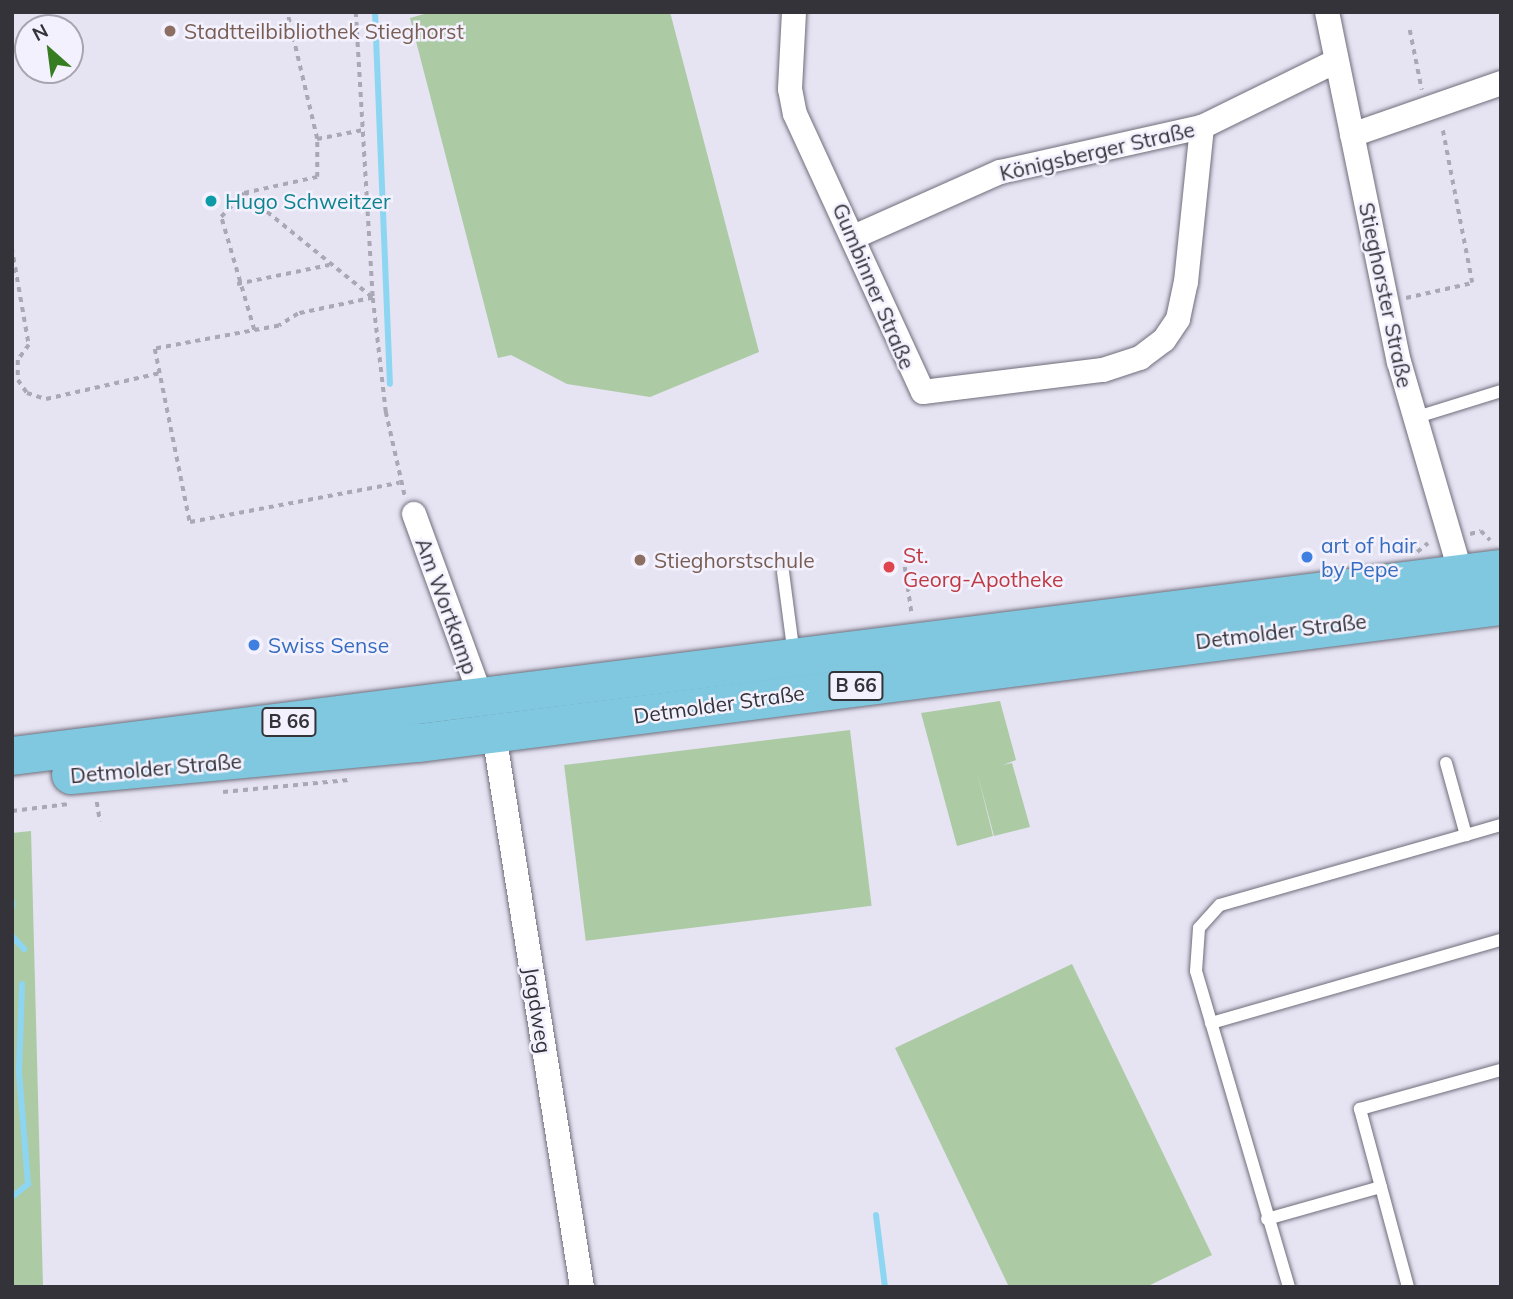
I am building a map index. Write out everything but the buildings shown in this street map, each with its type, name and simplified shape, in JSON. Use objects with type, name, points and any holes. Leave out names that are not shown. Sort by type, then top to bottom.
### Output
[{"type":"main road","name":"Detmolder Straße","points":[[1476,597],[1500,556]]},
{"type":"main road","name":"Detmolder Straße","points":[[12,757],[794,658],[1476,597]]},
{"type":"main road","name":"Detmolder Straße","points":[[12,782],[494,734],[1476,597]]},
{"type":"main road","points":[[481,697],[494,734]]},
{"type":"street","name":"Gumbinner Straße","points":[[794,12],[790,89],[795,114],[856,236],[923,393],[1103,370],[1140,358],[1178,319],[1202,127]]},
{"type":"street","name":"Stieghorster Straße","points":[[1327,12],[1414,418],[1476,597]]},
{"type":"street","name":"Königsberger Straße","points":[[856,236],[1000,172],[1202,127],[1336,61]]},
{"type":"street","points":[[1352,135],[1501,83]]},
{"type":"street","name":"Am Wortkamp","points":[[414,514],[481,697]]},
{"type":"street","name":"Jagdweg","points":[[494,734],[582,1287]]},
{"type":"lane","points":[[1414,418],[1501,391]]},
{"type":"lane","points":[[783,572],[794,658]]},
{"type":"lane","points":[[1446,763],[1466,835]]},
{"type":"lane","points":[[1289,1287],[1267,1219],[1194,960],[1199,928],[1210,911],[1501,825]]},
{"type":"lane","points":[[1212,1023],[1501,940]]},
{"type":"lane","points":[[1408,1287],[1360,1109],[1501,1070]]},
{"type":"lane","points":[[1267,1219],[1381,1187]]},
{"type":"path","points":[[254,330],[237,284],[221,217],[244,193],[317,177],[317,139],[287,12]]},
{"type":"path","points":[[356,12],[373,298],[399,484],[414,514]]},
{"type":"path","points":[[1387,302],[1472,283],[1410,30]]},
{"type":"path","points":[[12,105],[12,129]]},
{"type":"path","points":[[317,139],[363,130]]},
{"type":"path","points":[[244,193],[329,265],[373,298]]},
{"type":"path","points":[[12,248],[29,345],[18,360],[18,380],[27,393],[46,399],[160,373]]},
{"type":"path","points":[[237,284],[329,265]]},
{"type":"path","points":[[373,298],[254,330],[155,349],[190,522],[399,484]]},
{"type":"path","points":[[1481,531],[1500,556]]},
{"type":"path","points":[[905,568],[914,627]]},
{"type":"path","points":[[97,801],[100,822]]},
{"type":"green space","points":[[431,12],[670,12],[759,352],[650,397],[567,384],[511,355],[498,358],[410,18]]},
{"type":"green space","points":[[1000,701],[1016,760],[1003,765],[1012,763],[1030,827],[994,836],[977,772],[993,836],[957,846],[921,713]]},
{"type":"green space","points":[[850,730],[872,906],[586,941],[564,765]]},
{"type":"green space","points":[[31,831],[43,1287],[12,1287],[12,833]]},
{"type":"green space","points":[[1072,964],[1212,1255],[1146,1287],[1009,1287],[895,1048]]},
{"type":"waterway","points":[[375,12],[390,384]]},
{"type":"waterway","points":[[12,936],[24,949]]},
{"type":"waterway","points":[[12,1197],[28,1184],[19,1071],[22,984]]},
{"type":"waterway","points":[[876,1215],[885,1287]]},
{"type":"place","name":"Stadtteilbibliothek Stieghorst","points":[[170,31]]},
{"type":"place","name":"Hugo Schweitzer","points":[[211,201]]},
{"type":"place","name":"art of hair by Pepe","points":[[1307,557]]},
{"type":"place","name":"Stieghorstschule","points":[[640,560]]},
{"type":"place","name":"St. Georg-Apotheke","points":[[889,567]]},
{"type":"place","name":"Swiss Sense","points":[[254,645]]}]
